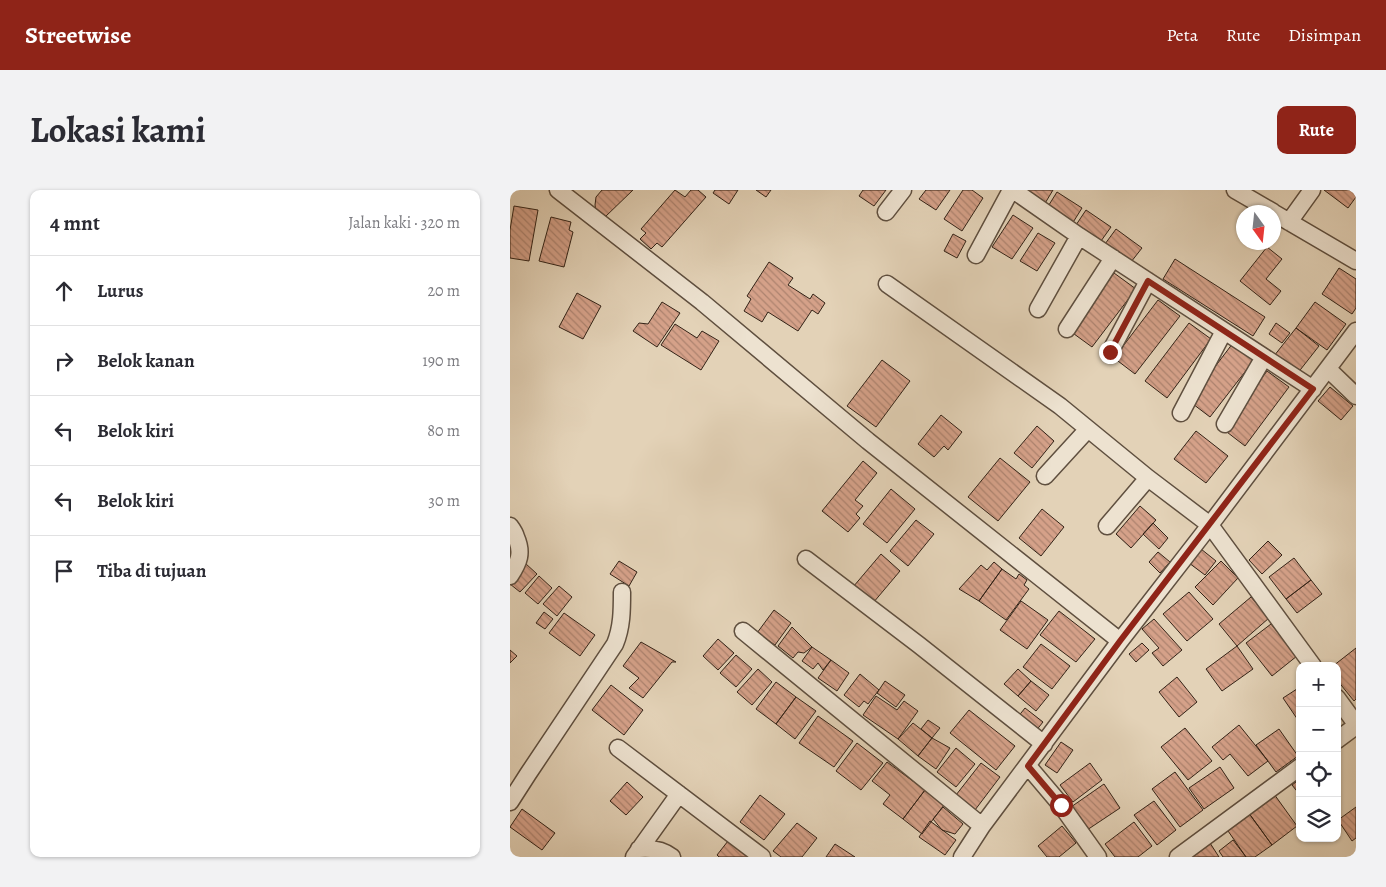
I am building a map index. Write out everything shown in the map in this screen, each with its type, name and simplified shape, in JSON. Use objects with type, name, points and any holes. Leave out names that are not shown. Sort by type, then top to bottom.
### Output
[{"type":"street","points":[[558,190],[702,302],[868,441],[1120,641]]},
{"type":"street","points":[[886,212],[903,190]]},
{"type":"street","points":[[976,255],[1012,190],[1112,258],[1313,389]]},
{"type":"street","points":[[1235,190],[1260,205]]},
{"type":"street","points":[[1289,222],[1312,190]]},
{"type":"street","points":[[1281,218],[1356,261]]},
{"type":"street","points":[[1038,309],[1079,236]]},
{"type":"street","points":[[1067,329],[1112,258]]},
{"type":"street","points":[[1110,352],[1148,281]]},
{"type":"street","points":[[887,284],[1060,406],[1148,478],[1210,525],[1310,662]]},
{"type":"street","points":[[1180,413],[1224,331]]},
{"type":"street","points":[[962,857],[982,826],[1120,641],[1356,331]]},
{"type":"street","points":[[1225,424],[1264,357]]},
{"type":"street","points":[[1328,369],[1356,396]]},
{"type":"street","points":[[1045,476],[1088,428]]},
{"type":"street","points":[[1107,526],[1148,478]]},
{"type":"street","points":[[510,526],[520,548],[519,560],[510,576]]},
{"type":"street","points":[[806,559],[1044,744]]},
{"type":"street","points":[[510,802],[615,644],[620,632],[622,618],[622,592]]},
{"type":"street","points":[[743,631],[982,826]]},
{"type":"street","points":[[1341,704],[1356,725],[1341,737]]},
{"type":"street","points":[[618,748],[762,857]]},
{"type":"street","points":[[1028,766],[1061,805],[1098,857]]},
{"type":"street","points":[[1178,857],[1296,770]]},
{"type":"street","points":[[637,853],[679,794]]},
{"type":"street","points":[[637,853],[653,848],[672,857]]},
{"type":"building","points":[[602,190],[633,190],[605,217],[596,212],[595,205],[596,197]]},
{"type":"building","points":[[675,190],[685,197],[691,190],[698,190],[706,197],[662,247],[657,243],[651,249],[640,239],[646,233],[641,229]]},
{"type":"building","points":[[715,190],[738,190],[729,204],[713,193]]},
{"type":"building","points":[[756,190],[771,190],[766,197]]},
{"type":"building","points":[[863,190],[886,190],[874,206],[859,196]]},
{"type":"building","points":[[926,190],[950,190],[936,210],[919,199]]},
{"type":"building","points":[[963,190],[972,190],[983,198],[962,231],[944,219]]},
{"type":"building","points":[[1019,190],[1053,190],[1044,205]]},
{"type":"building","points":[[1324,190],[1356,190],[1356,197],[1348,208]]},
{"type":"building","points":[[1057,192],[1082,208],[1072,224],[1047,208]]},
{"type":"building","points":[[514,206],[538,210],[529,261],[510,258],[510,230]]},
{"type":"building","points":[[1086,210],[1111,227],[1101,241],[1076,225]]},
{"type":"building","points":[[1013,215],[1033,228],[1012,259],[992,247]]},
{"type":"building","points":[[551,217],[571,222],[569,230],[573,232],[564,267],[539,261]]},
{"type":"building","points":[[1116,229],[1142,248],[1131,262],[1105,244]]},
{"type":"building","points":[[1038,233],[1055,243],[1037,271],[1020,261]]},
{"type":"building","points":[[953,234],[966,241],[957,258],[944,251]]},
{"type":"building","points":[[1265,250],[1271,250],[1282,259],[1266,279],[1281,291],[1270,305],[1240,281]]},
{"type":"building","points":[[1175,259],[1265,317],[1253,336],[1163,279]]},
{"type":"building","points":[[769,262],[793,278],[788,285],[810,299],[813,294],[825,303],[818,314],[812,310],[798,331],[768,312],[762,322],[744,311],[751,299],[747,296]]},
{"type":"building","points":[[1339,268],[1356,279],[1356,308],[1352,314],[1322,294]]},
{"type":"building","points":[[1114,273],[1136,289],[1092,347],[1070,331]]},
{"type":"building","points":[[577,293],[601,306],[583,339],[559,327]]},
{"type":"building","points":[[1158,300],[1180,316],[1135,374],[1114,358]]},
{"type":"building","points":[[662,302],[680,313],[657,347],[633,331],[639,323],[648,324]]},
{"type":"building","points":[[1315,302],[1346,324],[1327,350],[1296,328]]},
{"type":"building","points":[[1189,323],[1211,339],[1167,398],[1145,381]]},
{"type":"building","points":[[1276,323],[1290,333],[1282,343],[1269,334]]},
{"type":"building","points":[[675,324],[697,338],[702,331],[719,341],[701,370],[661,345]]},
{"type":"building","points":[[1296,328],[1319,346],[1297,374],[1274,356]]},
{"type":"building","points":[[1233,343],[1255,359],[1210,417],[1189,401]]},
{"type":"building","points":[[882,360],[910,381],[876,427],[847,406]]},
{"type":"building","points":[[1267,371],[1289,387],[1245,446],[1223,429]]},
{"type":"building","points":[[1330,387],[1353,406],[1341,420],[1318,401]]},
{"type":"building","points":[[941,415],[962,432],[948,450],[944,446],[934,457],[918,444]]},
{"type":"building","points":[[1037,426],[1054,441],[1032,468],[1014,453]]},
{"type":"building","points":[[1196,431],[1228,456],[1206,483],[1174,459]]},
{"type":"building","points":[[1000,458],[1030,482],[998,521],[968,497]]},
{"type":"building","points":[[863,461],[877,473],[855,500],[863,506],[856,514],[860,518],[848,532],[822,511]]},
{"type":"building","points":[[891,489],[915,509],[887,543],[863,524]]},
{"type":"building","points":[[1140,506],[1156,520],[1131,548],[1116,534]]},
{"type":"building","points":[[1042,509],[1064,527],[1041,556],[1019,538]]},
{"type":"building","points":[[916,520],[934,534],[908,566],[890,551]]},
{"type":"building","points":[[1153,523],[1168,538],[1159,549],[1143,534]]},
{"type":"building","points":[[1268,541],[1282,555],[1262,574],[1249,560]]},
{"type":"building","points":[[1201,549],[1216,561],[1205,575],[1189,563]]},
{"type":"building","points":[[1158,552],[1170,562],[1160,573],[1149,562]]},
{"type":"building","points":[[881,554],[900,571],[873,603],[853,587]]},
{"type":"building","points":[[1294,558],[1311,580],[1286,599],[1269,577]]},
{"type":"building","points":[[619,561],[637,572],[629,586],[610,574]]},
{"type":"building","points":[[1221,561],[1238,578],[1213,605],[1195,587]]},
{"type":"building","points":[[994,562],[1002,569],[979,601],[959,589],[981,565],[987,570]]},
{"type":"building","points":[[525,563],[537,574],[520,592],[510,584]]},
{"type":"building","points":[[1002,569],[1016,579],[1019,574],[1027,580],[1024,585],[1029,589],[1006,620],[979,601]]},
{"type":"building","points":[[539,576],[552,588],[538,604],[525,593]]},
{"type":"building","points":[[1311,580],[1322,594],[1297,613],[1286,599]]},
{"type":"building","points":[[559,586],[572,597],[557,616],[543,604]]},
{"type":"building","points":[[1189,592],[1213,619],[1187,641],[1163,614]]},
{"type":"building","points":[[1251,597],[1269,618],[1237,646],[1219,624]]},
{"type":"building","points":[[1021,601],[1048,620],[1027,649],[1000,630]]},
{"type":"building","points":[[774,610],[791,623],[775,645],[757,633]]},
{"type":"building","points":[[1059,611],[1095,639],[1076,662],[1040,635]]},
{"type":"building","points":[[544,612],[553,619],[545,629],[536,623]]},
{"type":"building","points":[[564,613],[595,635],[580,656],[549,633]]},
{"type":"building","points":[[1154,619],[1182,650],[1163,666],[1152,653],[1159,648],[1142,629]]},
{"type":"building","points":[[1271,624],[1297,656],[1272,676],[1246,643]]},
{"type":"building","points":[[792,627],[812,647],[804,653],[798,652],[793,658],[778,646]]},
{"type":"building","points":[[718,639],[734,653],[718,670],[703,656]]},
{"type":"building","points":[[641,642],[676,662],[672,662],[643,698],[629,688],[639,678],[623,666]]},
{"type":"building","points":[[1142,643],[1149,650],[1136,662],[1129,654]]},
{"type":"building","points":[[1041,644],[1070,666],[1052,689],[1023,667]]},
{"type":"building","points":[[1237,646],[1253,669],[1222,691],[1206,669]]},
{"type":"building","points":[[812,647],[831,660],[823,670],[818,663],[813,669],[802,661]]},
{"type":"building","points":[[1356,648],[1356,699],[1354,701],[1341,685],[1341,662],[1338,662]]},
{"type":"building","points":[[510,650],[517,656],[510,663]]},
{"type":"building","points":[[736,655],[752,669],[736,687],[720,673]]},
{"type":"building","points":[[831,660],[849,673],[837,691],[818,678]]},
{"type":"building","points":[[758,669],[772,682],[752,705],[737,692]]},
{"type":"building","points":[[1018,669],[1031,681],[1018,696],[1004,684]]},
{"type":"building","points":[[860,674],[879,690],[868,704],[864,701],[859,707],[844,695]]},
{"type":"building","points":[[1177,677],[1197,702],[1179,717],[1159,692]]},
{"type":"building","points":[[885,681],[905,695],[896,707],[877,693]]},
{"type":"building","points":[[1031,681],[1049,695],[1036,711],[1018,696]]},
{"type":"building","points":[[776,682],[796,697],[776,724],[756,709]]},
{"type":"building","points":[[611,685],[643,710],[624,735],[592,710]]},
{"type":"building","points":[[1296,690],[1296,717],[1283,698]]},
{"type":"building","points":[[876,696],[897,710],[904,701],[918,711],[898,739],[863,715]]},
{"type":"building","points":[[796,697],[816,711],[795,739],[776,724]]},
{"type":"building","points":[[1025,708],[1043,722],[1035,732],[1017,718]]},
{"type":"building","points":[[969,710],[1015,746],[996,770],[950,733]]},
{"type":"building","points":[[818,716],[853,741],[834,767],[799,743]]},
{"type":"building","points":[[928,720],[940,728],[932,738],[921,729]]},
{"type":"building","points":[[913,723],[932,738],[918,756],[898,739]]},
{"type":"building","points":[[1239,725],[1268,761],[1248,776],[1230,754],[1223,760],[1212,747]]},
{"type":"building","points":[[1185,728],[1212,761],[1188,780],[1161,747]]},
{"type":"building","points":[[1279,729],[1296,753],[1296,757],[1276,772],[1256,745]]},
{"type":"building","points":[[932,738],[950,748],[936,769],[918,756]]},
{"type":"building","points":[[1061,742],[1073,750],[1057,773],[1045,765]]},
{"type":"building","points":[[857,743],[883,763],[861,790],[836,771]]},
{"type":"building","points":[[956,748],[975,764],[956,787],[937,772]]},
{"type":"building","points":[[887,762],[925,790],[903,819],[883,804],[890,795],[872,781]]},
{"type":"building","points":[[981,763],[1000,777],[975,810],[956,795]]},
{"type":"building","points":[[1090,763],[1102,780],[1073,802],[1060,785]]},
{"type":"building","points":[[1220,767],[1234,788],[1204,809],[1189,788]]},
{"type":"building","points":[[1175,772],[1203,810],[1180,827],[1152,789]]},
{"type":"building","points":[[627,782],[643,797],[626,815],[610,801]]},
{"type":"building","points":[[1296,782],[1296,790],[1292,785]]},
{"type":"building","points":[[1104,784],[1120,808],[1087,830],[1071,807]]},
{"type":"building","points":[[925,790],[944,805],[922,834],[903,819]]},
{"type":"building","points":[[1274,794],[1296,827],[1272,845],[1248,812]]},
{"type":"building","points":[[760,795],[785,814],[764,840],[740,822]]},
{"type":"building","points":[[1154,801],[1176,830],[1157,845],[1134,815]]},
{"type":"building","points":[[943,807],[963,824],[955,834],[942,830],[933,819]]},
{"type":"building","points":[[1356,807],[1356,838],[1352,841],[1341,824],[1341,818]]},
{"type":"building","points":[[522,809],[555,833],[542,850],[510,827]]},
{"type":"building","points":[[1248,812],[1272,845],[1255,857],[1246,857],[1226,828]]},
{"type":"building","points":[[930,821],[956,840],[945,855],[919,837]]},
{"type":"building","points":[[1134,822],[1152,846],[1138,857],[1115,857],[1105,844]]},
{"type":"building","points":[[797,823],[817,838],[802,857],[781,857],[773,851]]},
{"type":"building","points":[[1062,826],[1076,843],[1059,857],[1047,857],[1038,846]]},
{"type":"building","points":[[1233,840],[1246,857],[1223,857],[1219,851]]},
{"type":"building","points":[[728,841],[748,857],[719,857],[717,855]]},
{"type":"building","points":[[1210,843],[1219,857],[1189,857]]},
{"type":"building","points":[[835,844],[855,857],[826,857]]},
{"type":"route","points":[[1061,805],[1028,766],[1120,641],[1313,389],[1148,281],[1110,352]]}]
